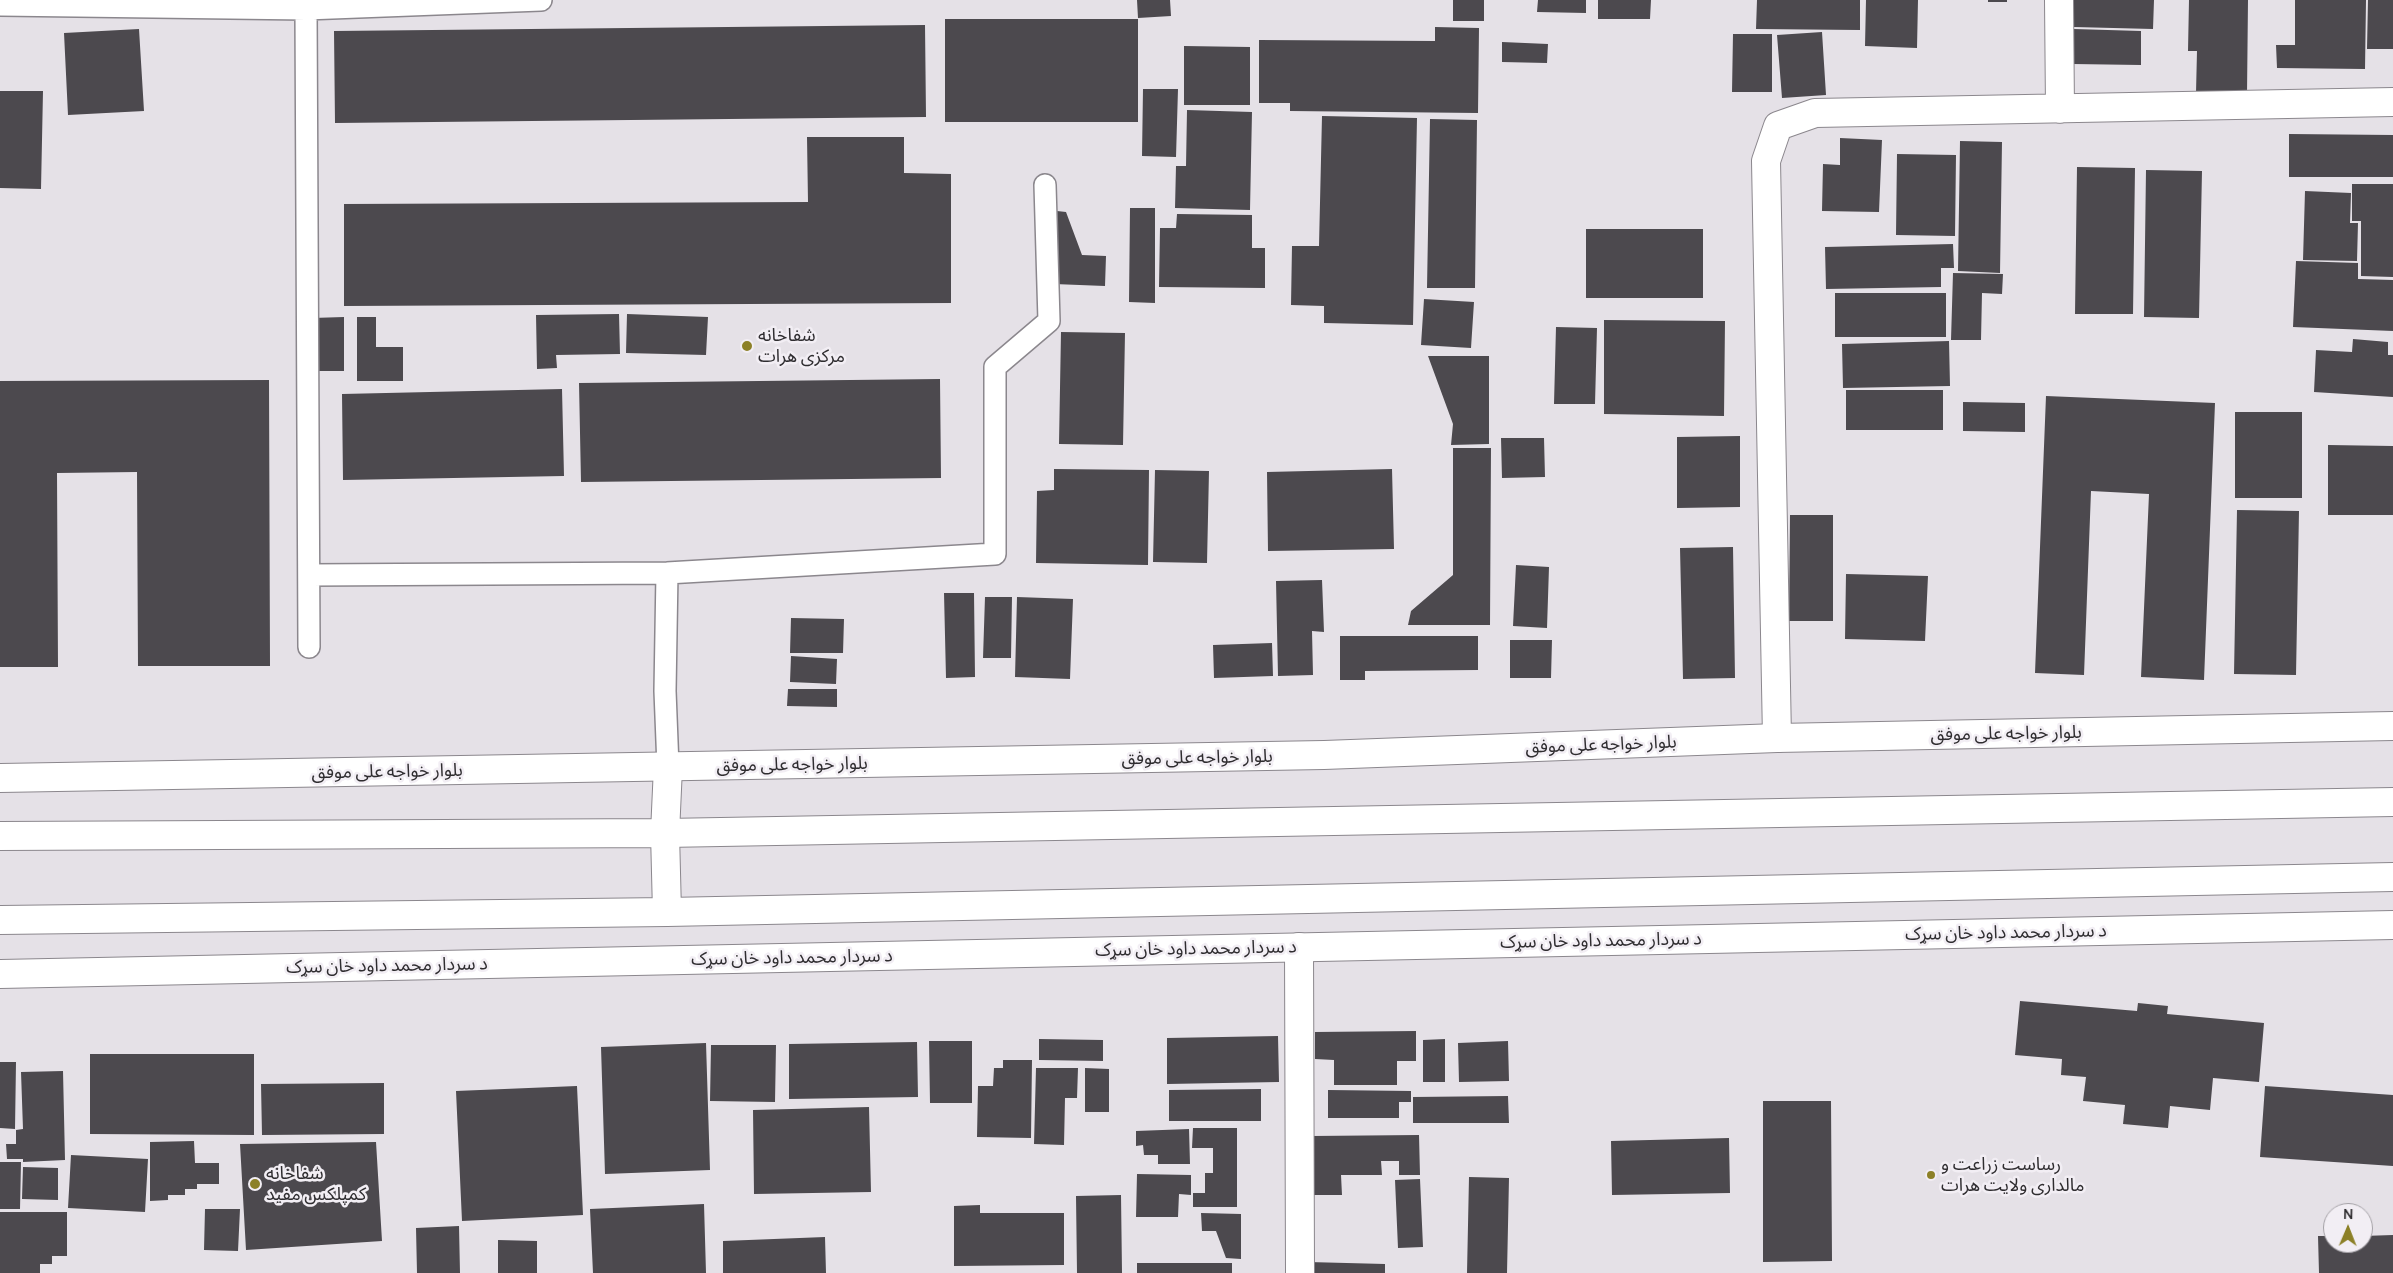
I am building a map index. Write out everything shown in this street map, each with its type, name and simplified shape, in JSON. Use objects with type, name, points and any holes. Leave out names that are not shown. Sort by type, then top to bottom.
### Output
[{"type":"main road","points":[[2059,0],[2060,109]]},
{"type":"main road","points":[[1778,738],[1766,162],[1778,126],[1815,113],[2393,102]]},
{"type":"main road","name":"بلوار خواجه علی موفق","points":[[0,778],[1324,755],[1778,738],[2393,726]]},
{"type":"main road","points":[[667,912],[665,833],[668,767]]},
{"type":"main road","points":[[0,836],[665,833],[2393,802]]},
{"type":"main road","points":[[0,920],[667,912],[2393,877]]},
{"type":"main road","name":"د سردار محمد داود خان سړک","points":[[0,974],[2393,925]]},
{"type":"main road","points":[[1299,947],[1300,1273]]},
{"type":"lane","points":[[0,5],[207,4],[306,9],[541,0]]},
{"type":"lane","points":[[306,9],[309,647]]},
{"type":"lane","points":[[310,575],[667,573],[995,554],[995,367],[1049,321],[1045,185]]},
{"type":"lane","points":[[667,573],[665,691],[668,767]]},
{"type":"building","points":[[1137,0],[1170,0],[1171,16],[1138,18]]},
{"type":"building","points":[[1453,0],[1484,0],[1484,21],[1453,21]]},
{"type":"building","points":[[1538,0],[1586,0],[1586,13],[1537,12]]},
{"type":"building","points":[[1598,0],[1651,0],[1650,19],[1598,19]]},
{"type":"building","points":[[1757,0],[1860,0],[1860,30],[1756,29]]},
{"type":"building","points":[[1866,0],[1918,0],[1917,48],[1865,46]]},
{"type":"building","points":[[1988,0],[2007,0],[2007,2],[1988,2]]},
{"type":"building","points":[[2074,0],[2154,0],[2153,29],[2074,27]]},
{"type":"building","points":[[2189,0],[2248,0],[2247,94],[2196,93],[2197,51],[2188,51]]},
{"type":"building","points":[[2295,0],[2366,0],[2365,69],[2277,68],[2276,45],[2295,45]]},
{"type":"building","points":[[2368,0],[2393,0],[2393,49],[2367,49]]},
{"type":"building","points":[[945,19],[1138,19],[1138,122],[945,122]]},
{"type":"building","points":[[925,25],[926,117],[335,123],[334,31]]},
{"type":"building","points":[[1435,27],[1479,28],[1478,113],[1290,111],[1290,103],[1259,103],[1259,40],[1435,41]]},
{"type":"building","points":[[139,29],[144,111],[68,115],[64,33]]},
{"type":"building","points":[[2074,29],[2141,31],[2141,65],[2073,64]]},
{"type":"building","points":[[1822,32],[1826,95],[1782,98],[1777,35]]},
{"type":"building","points":[[1733,34],[1772,34],[1772,92],[1732,92]]},
{"type":"building","points":[[1502,42],[1548,44],[1547,63],[1502,62]]},
{"type":"building","points":[[1184,46],[1250,47],[1250,105],[1184,105]]},
{"type":"building","points":[[1143,89],[1178,89],[1176,157],[1142,156]]},
{"type":"building","points":[[0,91],[43,91],[41,189],[0,188]]},
{"type":"building","points":[[1187,110],[1252,112],[1250,210],[1175,208],[1176,166],[1186,166]]},
{"type":"building","points":[[1322,116],[1417,118],[1413,325],[1324,323],[1324,306],[1291,305],[1292,246],[1319,246]]},
{"type":"building","points":[[1430,119],[1477,120],[1475,288],[1427,288]]},
{"type":"building","points":[[2289,134],[2393,135],[2393,177],[2289,177]]},
{"type":"building","points":[[807,137],[904,137],[904,173],[951,174],[951,303],[344,306],[344,204],[808,202]]},
{"type":"building","points":[[1840,138],[1882,140],[1879,212],[1822,211],[1823,164],[1840,165]]},
{"type":"building","points":[[1960,141],[2002,142],[2000,273],[1958,271]]},
{"type":"building","points":[[1897,154],[1956,155],[1955,236],[1896,235]]},
{"type":"building","points":[[2077,167],[2135,168],[2133,314],[2075,314]]},
{"type":"building","points":[[2146,170],[2202,171],[2199,318],[2144,317]]},
{"type":"building","points":[[2352,184],[2393,184],[2393,277],[2361,276],[2361,221],[2352,221]]},
{"type":"building","points":[[2305,191],[2351,193],[2350,223],[2358,223],[2357,261],[2303,260]]},
{"type":"building","points":[[1130,208],[1155,208],[1155,303],[1129,302]]},
{"type":"building","points":[[1057,211],[1066,212],[1082,255],[1106,256],[1105,286],[1054,284]]},
{"type":"building","points":[[1177,214],[1252,215],[1252,248],[1265,248],[1265,288],[1159,287],[1160,228],[1176,228]]},
{"type":"building","points":[[1586,229],[1703,229],[1703,298],[1586,298]]},
{"type":"building","points":[[1953,244],[1954,268],[1941,268],[1941,287],[1826,289],[1825,247]]},
{"type":"building","points":[[2296,261],[2358,263],[2358,279],[2393,280],[2393,331],[2293,327]]},
{"type":"building","points":[[1953,273],[2003,274],[2002,294],[1982,293],[1981,340],[1951,340]]},
{"type":"building","points":[[1835,293],[1946,293],[1946,337],[1835,337]]},
{"type":"building","points":[[1424,299],[1474,302],[1471,348],[1421,345]]},
{"type":"building","points":[[619,314],[620,354],[556,355],[557,368],[537,369],[536,315]]},
{"type":"building","points":[[627,314],[708,317],[706,355],[626,353]]},
{"type":"building","points":[[344,317],[344,371],[312,371],[312,318]]},
{"type":"building","points":[[357,317],[376,317],[376,347],[403,347],[403,381],[357,381]]},
{"type":"building","points":[[1604,320],[1725,321],[1724,416],[1604,414]]},
{"type":"building","points":[[1556,327],[1597,328],[1595,404],[1554,404]]},
{"type":"building","points":[[1061,332],[1125,333],[1123,445],[1059,444]]},
{"type":"building","points":[[2353,339],[2388,342],[2388,355],[2393,355],[2393,397],[2314,392],[2316,350],[2352,352]]},
{"type":"building","points":[[1949,341],[1950,386],[1843,388],[1842,344]]},
{"type":"building","points":[[1428,356],[1489,356],[1489,444],[1451,445],[1453,424]]},
{"type":"building","points":[[940,379],[941,478],[581,482],[579,383]]},
{"type":"building","points":[[269,380],[270,666],[138,666],[137,472],[57,473],[58,667],[0,667],[0,381]]},
{"type":"building","points":[[562,389],[564,476],[343,480],[342,394]]},
{"type":"building","points":[[1846,390],[1943,390],[1943,430],[1846,430]]},
{"type":"building","points":[[2046,396],[2215,403],[2204,680],[2141,677],[2149,494],[2091,491],[2084,675],[2035,673]]},
{"type":"building","points":[[1963,402],[2025,403],[2025,432],[1963,431]]},
{"type":"building","points":[[2235,412],[2302,412],[2302,498],[2235,498]]},
{"type":"building","points":[[1740,436],[1740,507],[1677,508],[1677,437]]},
{"type":"building","points":[[1501,438],[1544,438],[1545,477],[1502,478]]},
{"type":"building","points":[[2328,445],[2393,446],[2393,515],[2328,515]]},
{"type":"building","points":[[1453,448],[1491,448],[1490,625],[1408,625],[1411,611],[1453,575]]},
{"type":"building","points":[[1054,469],[1149,470],[1148,565],[1036,563],[1037,491],[1054,490]]},
{"type":"building","points":[[1392,469],[1394,549],[1268,551],[1267,472]]},
{"type":"building","points":[[1155,470],[1209,471],[1207,563],[1153,562]]},
{"type":"building","points":[[2237,510],[2299,511],[2296,675],[2234,674]]},
{"type":"building","points":[[1790,515],[1833,515],[1833,621],[1789,621]]},
{"type":"building","points":[[1733,547],[1735,678],[1683,679],[1680,548]]},
{"type":"building","points":[[1516,565],[1549,567],[1547,628],[1513,626]]},
{"type":"building","points":[[1846,574],[1928,576],[1925,641],[1845,639]]},
{"type":"building","points":[[1322,580],[1324,632],[1312,631],[1313,675],[1278,676],[1276,581]]},
{"type":"building","points":[[944,593],[974,593],[975,677],[946,678]]},
{"type":"building","points":[[985,597],[1012,597],[1011,658],[983,658]]},
{"type":"building","points":[[1017,597],[1073,599],[1070,679],[1015,677]]},
{"type":"building","points":[[791,618],[844,619],[843,653],[790,653]]},
{"type":"building","points":[[1340,636],[1478,636],[1478,670],[1365,671],[1365,680],[1340,680]]},
{"type":"building","points":[[1510,640],[1552,640],[1551,678],[1510,678]]},
{"type":"building","points":[[1272,643],[1273,676],[1214,678],[1213,645]]},
{"type":"building","points":[[791,656],[837,659],[836,684],[790,682]]},
{"type":"building","points":[[788,689],[837,689],[837,707],[787,706]]},
{"type":"building","points":[[2020,1001],[2137,1011],[2138,1003],[2168,1006],[2167,1014],[2264,1023],[2259,1082],[2213,1078],[2210,1110],[2170,1106],[2168,1128],[2123,1124],[2125,1105],[2083,1101],[2086,1077],[2061,1075],[2062,1059],[2015,1055]]},
{"type":"building","points":[[1416,1031],[1416,1061],[1397,1061],[1397,1085],[1334,1085],[1334,1060],[1315,1059],[1315,1032]]},
{"type":"building","points":[[1278,1036],[1279,1082],[1167,1084],[1167,1038]]},
{"type":"building","points":[[1039,1039],[1103,1040],[1103,1061],[1039,1060]]},
{"type":"building","points":[[1445,1039],[1445,1082],[1423,1082],[1423,1040]]},
{"type":"building","points":[[929,1041],[972,1041],[972,1103],[930,1103]]},
{"type":"building","points":[[1508,1041],[1509,1081],[1459,1082],[1458,1043]]},
{"type":"building","points":[[917,1042],[918,1097],[789,1099],[789,1044]]},
{"type":"building","points":[[706,1043],[710,1170],[605,1174],[601,1047]]},
{"type":"building","points":[[711,1045],[776,1045],[775,1102],[710,1101]]},
{"type":"building","points":[[90,1054],[254,1054],[254,1135],[90,1134]]},
{"type":"building","points":[[1003,1060],[1032,1060],[1031,1138],[977,1137],[978,1086],[993,1086],[994,1068],[1003,1068]]},
{"type":"building","points":[[0,1062],[16,1062],[15,1129],[0,1128]]},
{"type":"building","points":[[1036,1068],[1078,1068],[1077,1098],[1065,1098],[1064,1145],[1034,1144]]},
{"type":"building","points":[[1085,1068],[1109,1069],[1109,1112],[1085,1112]]},
{"type":"building","points":[[63,1071],[65,1160],[23,1162],[23,1159],[7,1159],[6,1144],[16,1144],[16,1130],[23,1129],[21,1072]]},
{"type":"building","points":[[384,1083],[384,1134],[262,1135],[261,1084]]},
{"type":"building","points":[[577,1086],[583,1215],[462,1221],[456,1091]]},
{"type":"building","points":[[2265,1086],[2393,1095],[2393,1166],[2260,1157]]},
{"type":"building","points":[[1261,1089],[1261,1121],[1169,1121],[1169,1090]]},
{"type":"building","points":[[1328,1090],[1411,1091],[1411,1102],[1399,1102],[1399,1118],[1328,1118]]},
{"type":"building","points":[[1508,1096],[1509,1123],[1413,1123],[1413,1097]]},
{"type":"building","points":[[1763,1101],[1831,1101],[1832,1261],[1763,1262]]},
{"type":"building","points":[[869,1107],[871,1192],[754,1194],[753,1110]]},
{"type":"building","points":[[1193,1128],[1237,1128],[1237,1207],[1193,1207],[1193,1193],[1205,1193],[1205,1173],[1213,1173],[1213,1148],[1192,1148]]},
{"type":"building","points":[[1189,1129],[1190,1164],[1158,1164],[1158,1155],[1144,1155],[1143,1145],[1136,1146],[1136,1131]]},
{"type":"building","points":[[1419,1135],[1420,1175],[1399,1175],[1399,1161],[1381,1161],[1382,1175],[1341,1175],[1342,1195],[1304,1195],[1312,1136]]},
{"type":"building","points":[[1729,1138],[1730,1193],[1612,1195],[1611,1141]]},
{"type":"building","points":[[194,1141],[195,1163],[219,1163],[219,1184],[197,1184],[197,1189],[185,1189],[185,1195],[168,1195],[168,1200],[150,1201],[150,1142]]},
{"type":"building","points":[[376,1142],[382,1241],[246,1250],[240,1144]]},
{"type":"building","points":[[71,1155],[148,1159],[145,1212],[68,1208]]},
{"type":"building","points":[[0,1162],[21,1162],[20,1209],[0,1209]]},
{"type":"building","points":[[23,1167],[58,1168],[58,1200],[22,1199]]},
{"type":"building","points":[[1137,1174],[1191,1175],[1191,1195],[1179,1194],[1178,1217],[1136,1217]]},
{"type":"building","points":[[1469,1177],[1509,1178],[1507,1273],[1467,1273]]},
{"type":"building","points":[[1420,1179],[1423,1247],[1398,1248],[1395,1180]]},
{"type":"building","points":[[1121,1195],[1122,1273],[1077,1273],[1076,1196]]},
{"type":"building","points":[[704,1204],[706,1273],[593,1273],[590,1209]]},
{"type":"building","points":[[980,1205],[980,1213],[1064,1213],[1064,1265],[954,1266],[954,1206]]},
{"type":"building","points":[[205,1209],[240,1209],[238,1251],[204,1250]]},
{"type":"building","points":[[0,1212],[67,1212],[67,1256],[52,1256],[52,1264],[40,1264],[40,1273],[0,1273]]},
{"type":"building","points":[[1201,1213],[1241,1214],[1241,1259],[1226,1258],[1216,1231],[1202,1231]]},
{"type":"building","points":[[459,1226],[460,1273],[417,1273],[416,1228]]},
{"type":"building","points":[[2393,1235],[2393,1273],[2319,1273],[2318,1236],[2323,1236],[2323,1253],[2373,1253],[2373,1236]]},
{"type":"building","points":[[825,1237],[826,1273],[723,1273],[723,1241]]},
{"type":"building","points":[[498,1240],[537,1241],[537,1273],[498,1273]]},
{"type":"building","points":[[1308,1262],[1385,1264],[1385,1273],[1308,1273]]},
{"type":"building","points":[[1137,1263],[1232,1263],[1232,1273],[1137,1273]]},
{"type":"place","name":"شفاخانه مرکزی هرات","points":[[747,346]]},
{"type":"place","name":"رساست زراعت و مالداری ولایت هرات","points":[[1931,1175]]},
{"type":"place","name":"شفاخانه کمپلکس مفید","points":[[255,1184]]}]
